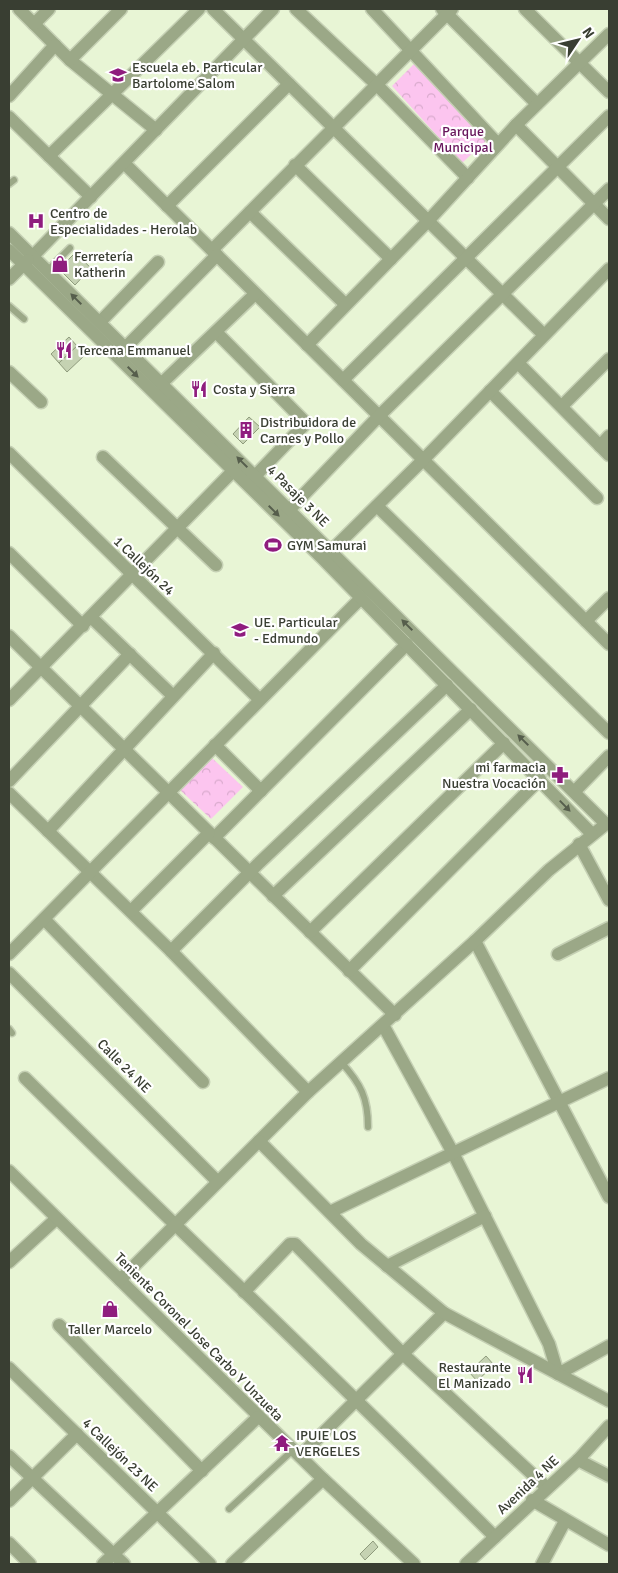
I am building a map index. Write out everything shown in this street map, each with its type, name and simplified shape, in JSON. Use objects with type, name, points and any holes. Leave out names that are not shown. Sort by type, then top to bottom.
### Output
[{"type":"street","points":[[19,9],[70,60],[156,130]]},
{"type":"street","points":[[34,24],[49,9]]},
{"type":"street","points":[[70,60],[121,9]]},
{"type":"street","points":[[49,156],[199,9]]},
{"type":"street","points":[[213,9],[544,335]]},
{"type":"street","points":[[9,280],[272,9]]},
{"type":"street","points":[[296,9],[377,86],[468,178]]},
{"type":"street","points":[[372,9],[498,144]]},
{"type":"street","points":[[524,9],[609,92]]},
{"type":"street","points":[[125,348],[250,212],[333,127],[377,86],[447,10],[537,104]]},
{"type":"street","points":[[307,345],[429,220],[516,125],[609,34]]},
{"type":"street","points":[[9,96],[55,45]]},
{"type":"street","points":[[167,206],[289,84]]},
{"type":"street","points":[[342,380],[559,168],[609,116]]},
{"type":"street","points":[[9,117],[91,196]]},
{"type":"street","points":[[516,125],[609,219]]},
{"type":"street","points":[[124,163],[609,644]]},
{"type":"street","points":[[295,165],[391,259]]},
{"type":"street","points":[[290,509],[379,416],[609,189]]},
{"type":"street","points":[[250,212],[345,304]]},
{"type":"street","name":"4 Pasaje 3 NE","points":[[9,233],[28,260],[233,471],[407,644],[592,834]]},
{"type":"street","name":"4 Pasaje 3 NE","points":[[9,250],[47,271],[608,823]]},
{"type":"street","points":[[100,322],[158,262]]},
{"type":"street","points":[[332,550],[608,271]]},
{"type":"street","points":[[162,383],[255,294]]},
{"type":"street","points":[[216,332],[306,423],[256,475]]},
{"type":"street","points":[[562,406],[609,359]]},
{"type":"street","points":[[518,363],[609,455]]},
{"type":"street","points":[[9,372],[41,402]]},
{"type":"street","points":[[490,391],[597,498]]},
{"type":"street","points":[[600,446],[609,436]]},
{"type":"street","name":"1 Callejón 24","points":[[9,453],[259,699]]},
{"type":"street","points":[[103,456],[216,565]]},
{"type":"street","points":[[9,700],[133,576],[233,471]]},
{"type":"street","points":[[377,506],[609,733]]},
{"type":"street","points":[[9,553],[87,622],[130,654],[174,696]]},
{"type":"street","points":[[9,954],[169,793],[259,699],[361,598]]},
{"type":"street","points":[[586,621],[609,598]]},
{"type":"street","points":[[9,636],[394,1015]]},
{"type":"street","points":[[131,911],[261,791],[407,644]]},
{"type":"street","points":[[48,831],[214,653]]},
{"type":"street","points":[[9,781],[130,654]]},
{"type":"street","points":[[171,951],[250,872],[447,685]]},
{"type":"street","points":[[273,896],[471,709]]},
{"type":"street","points":[[310,932],[504,743]]},
{"type":"street","points":[[215,745],[261,791]]},
{"type":"street","points":[[575,791],[609,756]]},
{"type":"street","points":[[349,970],[540,779]]},
{"type":"street","points":[[9,793],[131,911],[308,1092]]},
{"type":"street","points":[[120,1280],[308,1092],[476,941],[549,870],[579,844],[608,823]]},
{"type":"street","points":[[579,844],[609,900]]},
{"type":"street","points":[[44,919],[203,1082]]},
{"type":"street","points":[[558,954],[609,928]]},
{"type":"street","points":[[476,941],[609,1197]]},
{"type":"street","name":"Calle 24 NE","points":[[9,973],[217,1181]]},
{"type":"street","points":[[383,1026],[453,1153],[485,1216],[549,1344],[558,1374]]},
{"type":"street","points":[[25,1078],[174,1225],[357,1399],[495,1537]]},
{"type":"street","points":[[330,1212],[609,1078]]},
{"type":"street","points":[[259,1141],[361,1244],[444,1314],[609,1401]]},
{"type":"street","name":"Teniente Coronel Jose Carbo Y Unzueta","points":[[9,1172],[258,1417],[414,1564]]},
{"type":"street","points":[[387,1266],[485,1216]]},
{"type":"street","points":[[9,1262],[56,1219]]},
{"type":"street","points":[[244,1292],[290,1244],[295,1244],[403,1354],[546,1487]]},
{"type":"street","points":[[296,1453],[357,1399],[444,1314]]},
{"type":"street","points":[[58,1325],[202,1471]]},
{"type":"street","points":[[558,1374],[609,1346]]},
{"type":"street","name":"4 Callejón 23 NE","points":[[9,1368],[210,1564]]},
{"type":"street","points":[[103,1564],[258,1417]]},
{"type":"street","name":"Avenida 4 NE","points":[[466,1564],[532,1500],[578,1460],[609,1426]]},
{"type":"street","points":[[9,1501],[77,1434]]},
{"type":"street","points":[[9,1456],[124,1564]]},
{"type":"street","points":[[578,1460],[609,1476]]},
{"type":"street","points":[[232,1564],[323,1479]]},
{"type":"street","points":[[532,1500],[609,1545]]},
{"type":"street","points":[[542,1564],[565,1521]]},
{"type":"street","points":[[9,1543],[30,1564]]},
{"type":"lane","points":[[47,271],[70,248]]},
{"type":"lane","points":[[9,306],[24,319]]},
{"type":"lane","points":[[341,1062],[363,1091],[368,1108],[368,1127]]},
{"type":"lane","points":[[229,1509],[296,1453]]},
{"type":"green space","name":"Parque Municipal","points":[[415,63],[487,140],[462,163],[392,86]]},
{"type":"green space","points":[[212,758],[243,787],[211,819],[180,790]]},
{"type":"building","points":[[75,253],[91,268],[75,285],[59,269]]},
{"type":"building","name":"Tercena Emmanuel","points":[[69,337],[77,346],[59,363],[51,354]]},
{"type":"building","points":[[77,346],[85,355],[67,372],[59,363]]},
{"type":"building","name":"Distribuidora de Carnes y Pollo","points":[[249,417],[260,427],[243,444],[233,434]]},
{"type":"building","name":"Taller Marcelo","points":[[110,1300],[119,1309],[111,1318],[102,1309]]},
{"type":"building","points":[[486,1356],[494,1365],[477,1381],[469,1372]]},
{"type":"building","points":[[373,1541],[378,1547],[365,1560],[360,1554]]},
{"type":"place","name":"Escuela eb. Particular Bartolome Salom","points":[[118,75]]},
{"type":"place","name":"Centro de Especialidades - Herolab","points":[[36,221]]},
{"type":"place","name":"Ferretería Katherin","points":[[60,264]]},
{"type":"place","name":"Tercena Emmanuel","points":[[64,350]]},
{"type":"place","name":"Costa y Sierra","points":[[199,389]]},
{"type":"place","name":"Distribuidora de Carnes y Pollo","points":[[246,430]]},
{"type":"place","name":"GYM Samurai","points":[[273,545]]},
{"type":"place","name":"UE. Particular - Edmundo","points":[[240,630]]},
{"type":"place","name":"mi farmacia Nuestra Vocación","points":[[560,775]]},
{"type":"place","name":"Taller Marcelo","points":[[110,1309]]},
{"type":"place","name":"Restaurante El Manizado","points":[[525,1375]]},
{"type":"place","name":"IPUIE LOS VERGELES","points":[[282,1443]]}]
